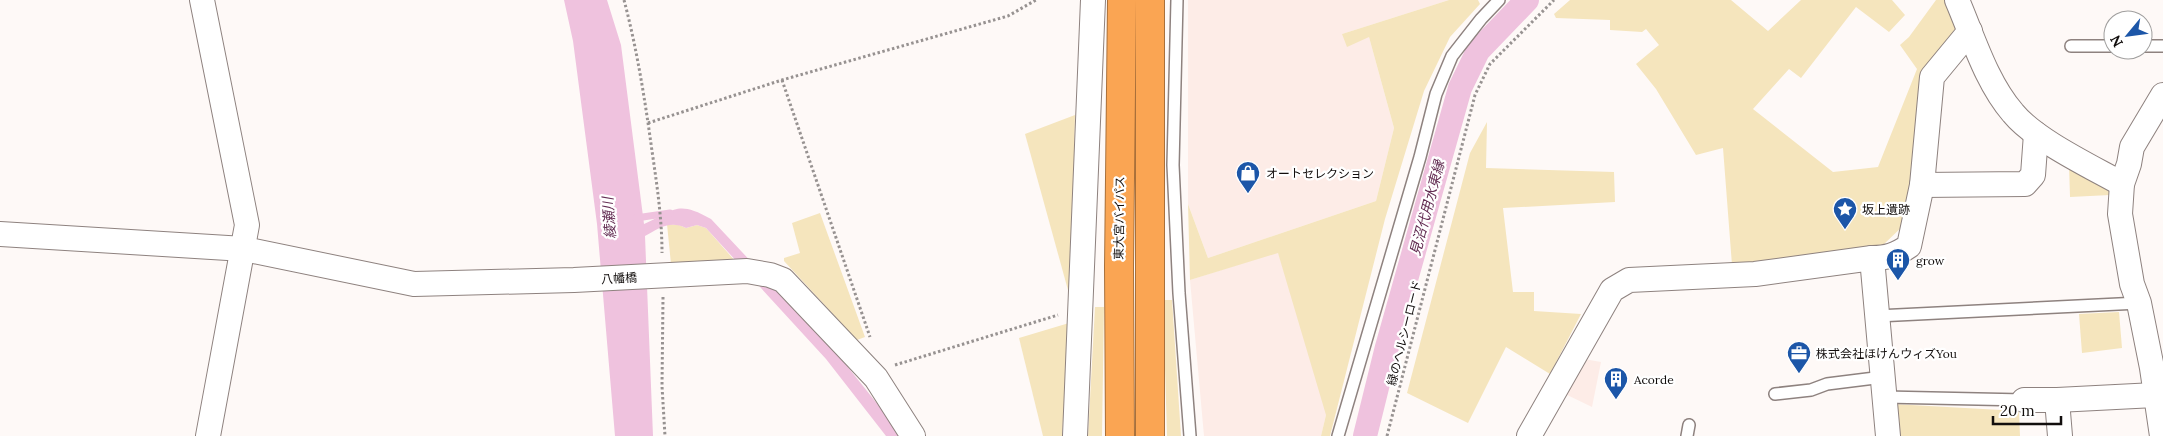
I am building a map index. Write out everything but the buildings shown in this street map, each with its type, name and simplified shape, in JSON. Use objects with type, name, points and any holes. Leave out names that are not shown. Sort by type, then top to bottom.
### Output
[{"type":"highway","name":"東大宮バイパス","points":[[1120,436],[1118,267],[1122,0]]},
{"type":"highway","points":[[1150,0],[1150,436]]},
{"type":"street","points":[[202,0],[247,225],[208,436]]},
{"type":"street","points":[[1075,436],[1092,0]]},
{"type":"street","points":[[1957,0],[1992,81],[2013,113],[2036,134],[2122,184]]},
{"type":"street","points":[[1532,435],[1612,290],[1629,280],[1755,274],[1872,258],[1887,258],[1898,254],[1909,246],[1922,185],[1932,77],[1970,31]]},
{"type":"street","points":[[2162,436],[2155,394],[2157,367],[2132,284],[2120,214],[2122,184],[2129,164],[2132,147],[2163,95]]},
{"type":"street","points":[[1922,185],[2025,184],[2034,175],[2036,134]]},
{"type":"street","name":"八幡橋","points":[[0,234],[244,249],[414,284],[574,280],[747,271],[770,275],[783,280],[867,369]]},
{"type":"street","points":[[1872,258],[1888,436]]},
{"type":"street","points":[[867,369],[913,436]]},
{"type":"street","points":[[2024,400],[2057,400],[2155,394]]},
{"type":"street","points":[[2057,400],[2060,436]]},
{"type":"lane","points":[[1177,0],[1173,165],[1179,292],[1190,436]]},
{"type":"lane","points":[[1338,436],[1417,166],[1436,94],[1452,56],[1481,19],[1499,0]]},
{"type":"lane","points":[[2071,46],[2103,46]]},
{"type":"lane","points":[[1876,316],[2139,303]]},
{"type":"lane","points":[[1775,394],[1811,390],[1827,384],[1884,387],[2024,400]]},
{"type":"path","points":[[624,0],[634,38],[662,228]]},
{"type":"path","points":[[648,123],[782,80],[1008,16],[1036,0]]},
{"type":"path","name":"緑のヘルシーロード","points":[[1387,436],[1475,95],[1490,64],[1554,0]]},
{"type":"path","points":[[782,80],[873,344],[867,369],[890,367],[1080,308]]},
{"type":"path","points":[[663,276],[662,386],[665,436]]},
{"type":"shaded area","points":[[1188,0],[1449,0],[1342,34],[1369,37],[1394,128],[1376,201],[1208,258],[1188,204]]},
{"type":"shaded area","points":[[1449,0],[1478,0],[1480,4],[1450,37],[1424,91],[1385,219],[1330,436],[1321,436],[1326,415],[1278,253],[1190,280],[1188,204],[1208,258],[1376,201],[1394,128],[1369,37],[1347,47],[1342,34]]},
{"type":"shaded area","points":[[1570,0],[1731,0],[1768,31],[1801,0],[1892,0],[1905,15],[1889,32],[1856,7],[1801,78],[1789,69],[1753,109],[1833,172],[1878,167],[1917,69],[1900,45],[1909,37],[1936,0],[1949,0],[1958,32],[1934,60],[1904,225],[1883,245],[1732,265],[1723,148],[1696,155],[1656,89],[1636,64],[1659,45],[1646,29],[1642,32],[1610,30],[1610,20],[1556,18],[1554,14]]},
{"type":"shaded area","points":[[1075,115],[1071,301],[1025,134]]},
{"type":"shaded area","points":[[1487,122],[1486,168],[1614,172],[1615,202],[1503,208],[1513,292],[1534,292],[1534,311],[1581,314],[1550,374],[1506,347],[1468,423],[1407,393],[1470,153]]},
{"type":"shaded area","points":[[2069,165],[2109,187],[2110,195],[2070,197]]},
{"type":"shaded area","points":[[820,213],[865,337],[857,340],[784,261],[784,258],[800,253],[792,223]]},
{"type":"shaded area","points":[[667,224],[686,228],[697,225],[706,228],[736,262],[671,264]]},
{"type":"shaded area","points":[[1278,252],[1327,411],[1321,436],[1204,436],[1190,280]]},
{"type":"shaded area","points":[[1163,300],[1172,300],[1181,436],[1167,436]]},
{"type":"shaded area","points":[[1095,307],[1104,307],[1102,436],[1088,436]]},
{"type":"shaded area","points":[[2119,312],[2122,348],[2082,353],[2079,314]]},
{"type":"shaded area","points":[[1069,323],[1062,436],[1043,436],[1019,338]]},
{"type":"shaded area","points":[[1584,359],[1601,362],[1592,407],[1561,392]]},
{"type":"shaded area","points":[[1893,404],[2019,411],[2020,436],[1896,436]]},
{"type":"water","name":"綾瀬川","points":[[564,0],[607,0],[621,45],[644,224],[676,209],[691,210],[711,219],[835,351],[903,436],[886,436],[826,359],[706,228],[697,225],[686,228],[670,225],[645,236],[653,436],[615,436],[597,224],[573,41]]},
{"type":"waterway","name":"見沼代用水東縁","points":[[1365,436],[1387,347],[1460,88],[1478,51],[1527,0]]},
{"type":"waterway","points":[[636,218],[670,213]]},
{"type":"place","name":"オートセレクション","points":[[1248,194]]},
{"type":"place","name":"坂上遺跡","points":[[1845,230]]},
{"type":"place","name":"grow","points":[[1898,281]]},
{"type":"place","name":"株式会社ほけんウィズYou","points":[[1799,374]]},
{"type":"place","name":"Acorde","points":[[1616,400]]}]
